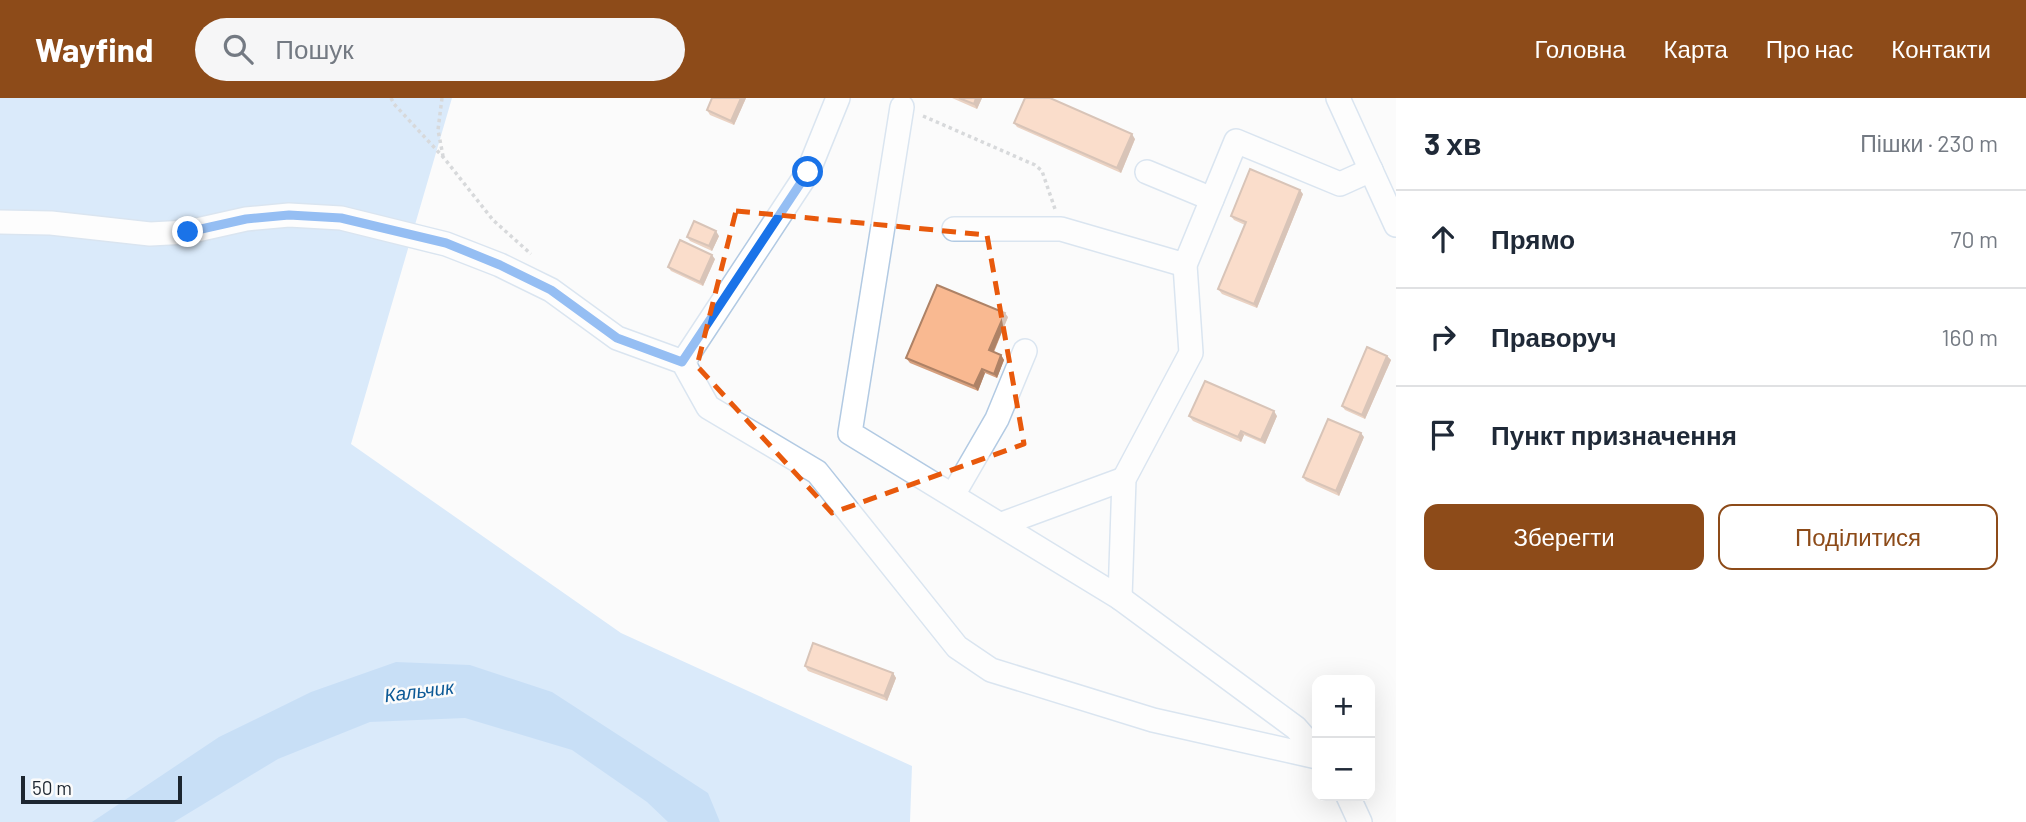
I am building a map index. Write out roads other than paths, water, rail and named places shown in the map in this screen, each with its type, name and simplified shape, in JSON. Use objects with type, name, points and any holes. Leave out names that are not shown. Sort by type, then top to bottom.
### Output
[{"type":"street","points":[[682,362],[808,172],[838,98]]},
{"type":"street","points":[[1338,98],[1396,225]]},
{"type":"street","points":[[902,107],[850,433],[1120,598],[1296,728],[1312,749]]},
{"type":"street","points":[[1120,598],[1124,480],[1191,353],[1185,265],[1236,141],[1340,184],[1371,170]]},
{"type":"street","points":[[1147,172],[1212,199]]},
{"type":"street","points":[[0,222],[51,223],[149,234],[188,232],[246,219],[289,215],[341,218],[446,243],[551,290],[617,338],[682,362],[708,407],[817,472],[957,647],[991,670],[1153,720],[1312,754]]},
{"type":"street","points":[[954,229],[1061,229],[1185,265]]},
{"type":"street","points":[[953,495],[997,419],[1025,351]]},
{"type":"street","points":[[1002,524],[1124,480]]},
{"type":"street","points":[[1350,801],[1360,822]]},
{"type":"water","name":"Кальчик","points":[[396,662],[470,665],[552,692],[708,793],[720,822],[668,822],[647,802],[572,750],[465,718],[370,722],[278,759],[174,822],[92,822],[219,737],[311,692]]}]
